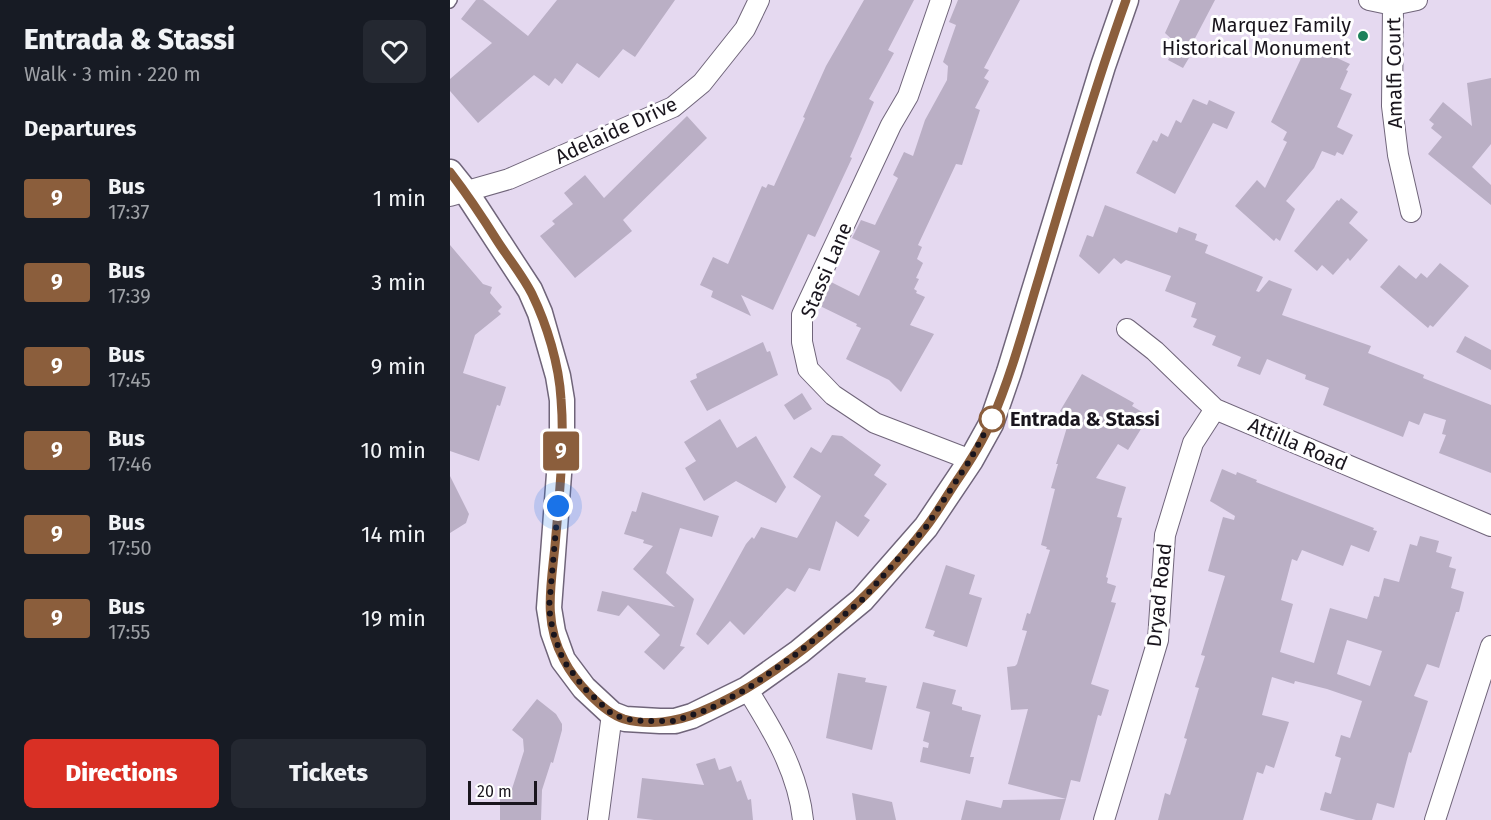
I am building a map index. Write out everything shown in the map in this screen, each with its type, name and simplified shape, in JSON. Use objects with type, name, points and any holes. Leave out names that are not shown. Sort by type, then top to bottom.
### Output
[{"type":"street","name":"Adelaide Drive","points":[[458,194],[509,179],[673,107],[702,83],[744,29],[759,0]]},
{"type":"street","name":"Stassi Lane","points":[[941,0],[908,96],[891,125],[802,315],[802,342],[808,369],[833,395],[875,423],[970,460]]},
{"type":"street","points":[[450,172],[458,194],[530,290],[540,313],[558,376],[562,400],[562,434],[549,608],[553,632],[563,660],[584,688],[612,714],[625,719],[642,721],[675,721],[709,709],[747,689],[799,652],[862,600],[926,527],[970,460],[991,424],[1009,372],[1102,66],[1126,0]]},
{"type":"street","points":[[1369,0],[1393,5],[1417,0]]},
{"type":"street","name":"Amalfi Court","points":[[1393,5],[1392,106],[1398,155],[1411,212]]},
{"type":"street","name":"Attilla Road","points":[[1127,329],[1155,351],[1215,409],[1491,526]]},
{"type":"street","name":"Dryad Road","points":[[1104,820],[1158,640],[1165,535],[1193,443],[1215,409]]},
{"type":"street","points":[[1435,820],[1491,646]]},
{"type":"street","points":[[747,689],[771,726],[789,764],[803,820]]},
{"type":"street","points":[[598,820],[612,714]]},
{"type":"building","points":[[476,0],[483,0],[528,36],[557,0],[675,0],[635,57],[623,49],[599,78],[577,63],[562,84],[555,78],[549,86],[534,75],[478,123],[450,91],[450,79],[492,43],[461,19]]},
{"type":"building","points":[[864,0],[914,0],[888,50],[894,53],[869,99],[874,102],[850,157],[852,158],[815,237],[808,234],[773,310],[741,295],[751,316],[711,297],[713,291],[700,285],[713,257],[728,264],[762,186],[766,188],[768,184],[774,186],[826,66]]},
{"type":"building","points":[[958,0],[1020,0],[984,68],[989,70],[984,78],[989,81],[975,108],[980,110],[962,165],[956,164],[918,245],[922,247],[917,259],[923,263],[914,289],[916,293],[925,297],[910,325],[934,334],[901,392],[889,380],[846,359],[861,328],[820,306],[831,282],[859,296],[880,251],[852,238],[861,220],[875,225],[898,178],[893,175],[904,152],[913,156],[925,120],[947,80],[948,66],[943,62],[956,25],[949,22]]},
{"type":"building","points":[[1180,0],[1215,0],[1192,44],[1196,46],[1183,68],[1168,60],[1177,44],[1165,33]]},
{"type":"building","points":[[1309,45],[1350,64],[1340,89],[1352,94],[1337,127],[1353,135],[1343,155],[1337,152],[1335,156],[1322,151],[1314,168],[1286,201],[1295,209],[1280,241],[1276,238],[1274,241],[1235,206],[1257,180],[1265,188],[1287,142],[1283,140],[1287,132],[1271,122]]},
{"type":"building","points":[[1491,78],[1491,144],[1472,167],[1491,185],[1491,205],[1428,154],[1442,137],[1431,128],[1434,124],[1429,120],[1443,102],[1472,126],[1467,83]]},
{"type":"building","points":[[1193,99],[1207,105],[1209,100],[1235,112],[1227,129],[1213,123],[1175,194],[1136,173],[1153,140],[1157,142],[1161,133],[1168,137],[1176,120],[1181,123]]},
{"type":"building","points":[[687,116],[707,138],[623,220],[632,231],[575,278],[540,236],[555,224],[552,221],[573,204],[564,193],[585,175],[604,198]]},
{"type":"building","points":[[1341,198],[1358,212],[1349,223],[1368,240],[1350,261],[1348,258],[1333,275],[1322,265],[1317,271],[1294,251]]},
{"type":"building","points":[[1105,205],[1177,233],[1179,227],[1197,234],[1195,240],[1208,245],[1205,253],[1263,277],[1256,291],[1259,292],[1269,280],[1292,289],[1282,315],[1371,346],[1368,353],[1491,405],[1491,473],[1439,453],[1446,435],[1442,434],[1446,420],[1424,413],[1419,425],[1409,421],[1403,437],[1323,405],[1329,388],[1305,379],[1306,375],[1267,359],[1260,375],[1237,366],[1241,357],[1212,345],[1216,336],[1193,327],[1197,319],[1191,317],[1196,303],[1165,291],[1171,276],[1126,260],[1121,264],[1114,258],[1099,274],[1079,256],[1087,235],[1093,237]]},
{"type":"building","points":[[450,245],[483,284],[492,287],[490,293],[502,307],[498,311],[501,314],[475,335],[463,373],[506,387],[500,406],[497,405],[479,461],[450,451]]},
{"type":"building","points":[[1440,263],[1469,286],[1433,327],[1430,325],[1428,328],[1380,287],[1399,265],[1416,279],[1421,273],[1427,278]]},
{"type":"building","points":[[1465,336],[1491,350],[1491,370],[1456,352]]},
{"type":"building","points":[[763,342],[767,352],[770,351],[778,375],[707,411],[690,381],[697,378],[696,374]]},
{"type":"building","points":[[1082,374],[1134,403],[1132,406],[1149,416],[1128,450],[1118,444],[1096,478],[1126,487],[1117,517],[1122,518],[1106,577],[1108,578],[1107,583],[1116,586],[1111,602],[1116,603],[1091,684],[1109,690],[1101,716],[1098,715],[1080,782],[1071,780],[1066,799],[1008,784],[1028,709],[1011,710],[1007,667],[1017,664],[1027,631],[1022,630],[1027,613],[1030,614],[1050,550],[1041,545],[1055,489],[1051,488],[1058,464],[1056,464],[1070,417],[1060,411]]},
{"type":"building","points":[[802,393],[812,409],[794,420],[784,405]]},
{"type":"building","points":[[720,419],[737,448],[756,436],[786,487],[776,503],[736,481],[704,501],[685,468],[696,461],[684,442]]},
{"type":"building","points":[[832,435],[842,436],[881,465],[874,475],[887,484],[864,516],[870,520],[858,537],[836,521],[820,571],[809,568],[795,592],[787,588],[744,635],[730,621],[708,645],[696,634],[746,544],[752,537],[754,539],[761,527],[797,538],[821,496],[793,477],[811,447],[821,453]]},
{"type":"building","points":[[1222,469],[1257,480],[1256,482],[1377,531],[1369,552],[1351,545],[1343,566],[1302,550],[1297,561],[1292,559],[1281,600],[1293,604],[1280,652],[1314,663],[1330,608],[1367,619],[1374,596],[1379,597],[1384,578],[1399,582],[1410,544],[1417,546],[1420,536],[1439,541],[1436,552],[1452,557],[1449,567],[1456,569],[1451,588],[1464,592],[1439,668],[1427,664],[1414,696],[1428,701],[1411,753],[1409,752],[1394,808],[1377,803],[1372,820],[1356,820],[1320,810],[1325,792],[1331,794],[1341,758],[1335,756],[1341,735],[1350,738],[1362,701],[1327,689],[1295,681],[1294,684],[1272,677],[1262,715],[1289,722],[1274,768],[1266,765],[1263,774],[1257,772],[1243,820],[1158,820],[1165,793],[1170,795],[1187,739],[1184,738],[1199,688],[1195,687],[1205,656],[1201,655],[1225,576],[1208,571],[1223,517],[1234,520],[1235,516],[1210,501]],"holes":[[[1347,640],[1382,651],[1370,686],[1337,674]]]},
{"type":"building","points":[[450,476],[469,514],[466,523],[450,533]]},
{"type":"building","points":[[642,492],[719,516],[712,537],[680,528],[666,573],[694,599],[680,646],[685,647],[664,670],[644,652],[660,635],[628,605],[619,616],[597,611],[602,591],[675,607],[633,569],[653,546],[643,543],[644,540],[624,534],[632,511],[636,512]]},
{"type":"building","points":[[946,565],[975,575],[969,594],[982,598],[967,647],[933,636],[935,631],[925,628]]},
{"type":"building","points":[[838,673],[866,678],[865,682],[887,686],[872,750],[826,738]]},
{"type":"building","points":[[923,682],[956,690],[952,704],[962,707],[962,710],[981,715],[970,757],[974,757],[970,774],[920,762],[923,747],[928,748],[929,743],[923,741],[930,712],[916,708]]},
{"type":"building","points":[[537,699],[556,714],[562,724],[553,763],[551,762],[542,790],[541,820],[500,820],[500,792],[511,792],[524,751],[523,739],[512,730]]},
{"type":"building","points":[[715,758],[719,770],[731,766],[737,782],[741,780],[748,800],[751,799],[753,820],[637,818],[642,778],[704,785],[696,764]]},
{"type":"building","points":[[852,793],[892,802],[896,820],[856,820]]},
{"type":"building","points":[[1066,799],[1060,820],[961,820],[966,800],[1001,808],[1003,800]]},
{"type":"bus line","name":"9","points":[[450,172],[530,290],[540,313],[558,376],[562,400],[562,434],[549,608],[553,632],[563,660],[584,688],[612,714],[625,719],[642,721],[675,721],[709,709],[747,689],[799,652],[862,600],[926,527],[970,460],[991,424],[1009,372],[1102,66],[1126,0]]},
{"type":"place","name":"Marquez Family Historical Monument","points":[[1363,36]]},
{"type":"place","name":"Entrada & Stassi","points":[[992,419]]},
{"type":"route","points":[[558,506],[549,608],[553,632],[563,660],[584,688],[612,714],[625,719],[642,721],[675,721],[709,709],[747,689],[799,652],[862,600],[926,527],[970,460],[992,419]]}]
